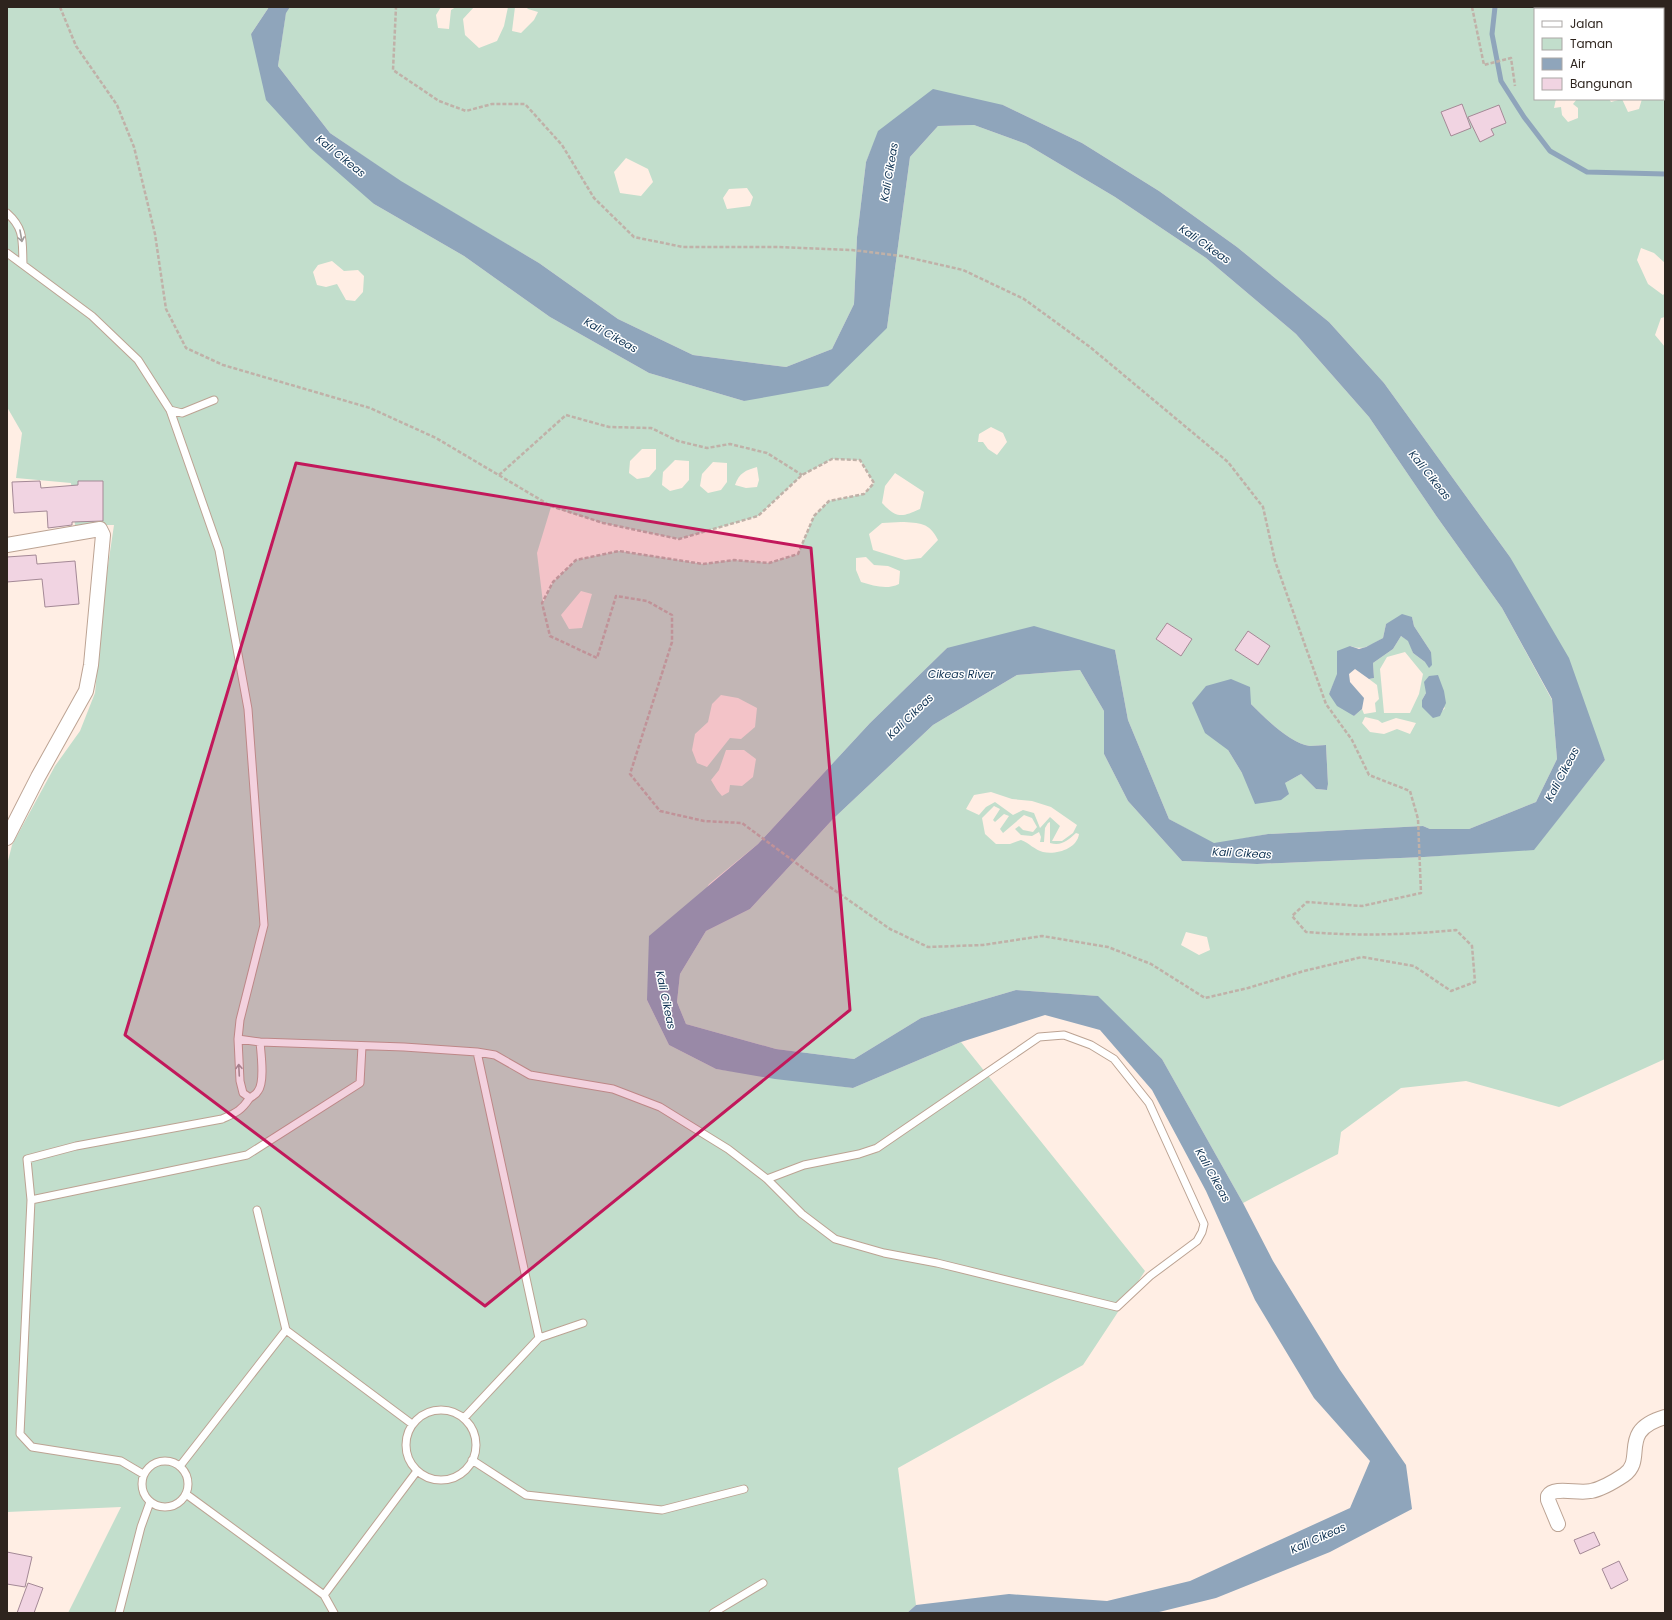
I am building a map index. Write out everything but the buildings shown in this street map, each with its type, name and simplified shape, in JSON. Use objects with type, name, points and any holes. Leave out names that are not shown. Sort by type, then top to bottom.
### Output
[{"type":"street","points":[[7,545],[100,529],[103,535],[91,665],[86,691],[38,777],[7,838]]},
{"type":"street","points":[[1558,1524],[1548,1500],[1550,1493],[1558,1490],[1590,1492],[1624,1475],[1633,1464],[1638,1433],[1651,1422],[1665,1417]]},
{"type":"lane","points":[[7,213],[15,220],[22,233],[23,264]]},
{"type":"lane","points":[[7,253],[92,316],[138,360],[170,410],[219,550],[248,709],[264,925],[240,1020],[238,1039],[240,1081],[243,1093],[250,1098]]},
{"type":"lane","points":[[170,410],[182,412],[214,400]]},
{"type":"lane","points":[[238,1039],[260,1042],[404,1047],[477,1052],[495,1055],[530,1076],[613,1089],[660,1107],[728,1150],[767,1179],[802,1214],[835,1239],[884,1253],[937,1263],[1117,1307],[1150,1276],[1197,1241],[1204,1224],[1149,1103],[1114,1059],[1091,1045],[1064,1035],[1039,1037],[877,1148],[859,1154],[804,1165],[767,1179]]},
{"type":"lane","points":[[143,1474],[121,1461],[32,1447],[20,1434],[31,1200],[27,1159],[76,1146],[222,1119],[239,1112],[250,1098],[259,1091],[262,1084],[260,1042]]},
{"type":"lane","points":[[31,1200],[247,1155],[360,1083],[362,1046]]},
{"type":"lane","points":[[477,1052],[539,1338]]},
{"type":"lane","points":[[257,1210],[286,1330],[412,1424]]},
{"type":"lane","points":[[464,1418],[539,1338],[583,1323]]},
{"type":"lane","points":[[180,1466],[286,1330]]},
{"type":"lane","points":[[442,1410],[454,1412],[464,1418],[471,1427],[475,1438],[476,1449],[472,1460],[464,1471],[454,1478],[441,1480],[428,1478],[417,1472],[409,1461],[405,1449],[406,1436],[412,1424],[420,1416],[431,1411],[442,1410]]},
{"type":"lane","points":[[472,1460],[526,1495],[662,1510],[744,1489]]},
{"type":"lane","points":[[160,1461],[170,1461],[180,1466],[186,1474],[188,1484],[186,1494],[179,1502],[170,1507],[160,1507],[150,1502],[144,1494],[141,1484],[143,1474],[150,1466],[160,1461]]},
{"type":"lane","points":[[324,1595],[417,1472]]},
{"type":"lane","points":[[186,1494],[324,1595],[334,1613]]},
{"type":"lane","points":[[119,1613],[141,1527],[150,1502]]},
{"type":"lane","points":[[713,1613],[763,1583]]},
{"type":"path","points":[[60,7],[76,46],[117,105],[134,147],[155,234],[166,309],[186,348],[223,365],[370,408],[436,438],[551,506],[603,523],[679,539],[758,516],[802,475],[832,459],[860,460],[874,483],[864,494],[829,501],[814,516],[798,554],[769,563],[734,560],[703,564],[619,551],[576,560],[554,582],[542,603],[550,636],[597,658],[616,596],[647,601],[672,615],[672,642],[661,672],[630,774],[660,811],[704,821],[742,823],[890,929],[928,947],[983,945],[1042,936],[1108,947],[1151,964],[1206,998],[1248,988],[1304,971],[1362,958],[1414,966],[1451,992],[1475,982],[1472,946],[1456,930],[1412,934],[1346,935],[1313,933],[1306,932],[1292,916],[1307,902],[1362,906],[1421,892],[1418,819],[1410,791],[1369,776],[1352,740],[1326,704],[1275,561],[1263,507],[1228,462],[1090,347],[1024,299],[963,270],[902,256],[852,250],[778,247],[683,247],[634,238],[594,198],[562,145],[525,104],[492,104],[466,111],[438,101],[393,70],[396,7]]},
{"type":"path","points":[[1472,7],[1484,65],[1511,58],[1515,86]]},
{"type":"path","points":[[499,476],[566,415],[609,427],[651,428],[678,441],[708,448],[730,444],[767,453],[802,475]]},
{"type":"highlighted area","points":[[296,463],[811,548],[850,1010],[485,1306],[125,1035]]},
{"type":"green space","points":[[7,7],[269,7],[251,34],[374,204],[464,256],[550,317],[649,373],[744,401],[887,328],[910,157],[938,126],[974,125],[1026,144],[1115,197],[1206,258],[1296,334],[1369,417],[1437,517],[1502,608],[1552,700],[1557,759],[1536,802],[1469,829],[1430,829],[1423,826],[1268,834],[1214,844],[1169,819],[1128,720],[1115,650],[947,648],[870,723],[758,844],[709,884],[647,1000],[669,1045],[716,1069],[853,1088],[961,1042],[1145,1271],[1083,1365],[898,1468],[916,1605],[907,1613],[68,1613],[121,1507],[7,1512],[7,865],[12,845],[55,766],[80,731],[95,693],[106,579],[114,525],[75,525],[71,483],[16,478],[22,433],[7,407]],"holes":[[[332,261],[344,271],[358,270],[364,276],[363,292],[355,301],[346,300],[337,284],[326,287],[317,285],[313,272],[318,265]],[[991,427],[1003,433],[1007,442],[997,455],[988,449],[983,442],[978,442],[979,434]],[[642,449],[656,449],[656,469],[649,477],[637,479],[629,473],[630,461]],[[832,459],[860,460],[874,483],[864,494],[829,501],[814,516],[798,554],[769,563],[734,560],[703,564],[619,551],[576,560],[553,582],[543,603],[537,553],[551,507],[603,523],[679,539],[758,516],[802,475]],[[675,460],[689,461],[689,480],[682,488],[670,491],[662,485],[663,472]],[[713,462],[727,463],[727,482],[721,490],[708,493],[700,486],[702,474]],[[757,467],[759,480],[757,487],[746,488],[735,485],[743,473],[749,469]],[[895,473],[924,492],[920,509],[909,514],[896,514],[882,503],[885,486]],[[882,523],[919,523],[931,530],[938,540],[921,558],[905,560],[873,550],[869,534]],[[866,557],[874,565],[888,566],[900,571],[899,584],[894,586],[880,587],[861,582],[856,570],[856,558]],[[581,591],[592,594],[582,628],[569,629],[561,615]],[[1412,617],[1414,626],[1431,652],[1425,662],[1413,653],[1409,641],[1401,636],[1393,649],[1373,663],[1374,678],[1369,679],[1377,685],[1379,699],[1375,703],[1376,712],[1364,714],[1362,709],[1354,716],[1329,694],[1350,646],[1364,648],[1383,638],[1386,624]],[[1167,623],[1192,639],[1181,655],[1156,639]],[[1248,632],[1270,646],[1258,665],[1236,650]],[[1405,652],[1423,674],[1419,694],[1410,713],[1384,713],[1380,669],[1387,657]],[[1426,693],[1445,708],[1442,711],[1422,700]],[[721,695],[738,698],[757,708],[755,727],[741,739],[730,738],[707,767],[697,763],[692,750],[695,734],[708,722],[712,704]],[[1251,704],[1278,729],[1294,740],[1310,746],[1326,745],[1327,790],[1316,789],[1301,774],[1285,783],[1242,773],[1228,750]],[[1365,717],[1378,720],[1382,723],[1396,718],[1416,723],[1410,734],[1397,729],[1384,734],[1370,732],[1362,723]],[[726,750],[744,750],[756,759],[753,777],[742,786],[730,785],[729,792],[722,796],[711,780],[719,770]]]},
{"type":"green space","points":[[290,7],[441,7],[436,15],[438,28],[449,29],[451,10],[456,7],[474,7],[463,19],[465,35],[479,48],[497,41],[504,26],[508,7],[515,7],[512,31],[521,33],[534,20],[538,12],[526,7],[1665,7],[1665,263],[1654,253],[1641,248],[1637,260],[1648,284],[1663,295],[1665,293],[1665,317],[1661,318],[1655,335],[1665,347],[1665,1059],[1559,1107],[1466,1081],[1401,1088],[1341,1132],[1338,1154],[1243,1203],[1162,1059],[1097,996],[1016,990],[921,1018],[854,1059],[776,1049],[686,1024],[677,1002],[680,974],[706,931],[750,909],[833,819],[933,725],[1017,675],[1080,670],[1104,711],[1104,754],[1128,801],[1182,861],[1257,864],[1424,857],[1534,849],[1605,760],[1510,557],[1384,383],[1329,322],[1237,247],[1159,191],[1082,143],[1003,105],[879,131],[866,162],[857,237],[854,304],[832,349],[786,367],[693,355],[618,319],[539,263],[400,181],[330,133],[278,66],[286,12]],"holes":[[[626,158],[648,169],[653,182],[641,196],[620,193],[614,172]],[[747,188],[753,197],[750,206],[727,209],[723,198],[729,189]],[[991,792],[1012,799],[1032,801],[1051,807],[1077,825],[1073,833],[1062,841],[1052,841],[1060,826],[1050,817],[1040,828],[1034,813],[1023,810],[1013,815],[995,802],[986,807],[979,815],[966,809],[974,795]],[[994,806],[1000,809],[993,820],[995,822],[1004,814],[1009,816],[1000,829],[1003,833],[1024,815],[1032,818],[1037,827],[1033,832],[1023,830],[1019,826],[1015,829],[1021,835],[1032,836],[1039,832],[1041,837],[1040,842],[1044,842],[1045,828],[1050,822],[1050,843],[1058,844],[1067,840],[1076,833],[1079,834],[1074,844],[1070,847],[1060,852],[1048,853],[1040,851],[1021,840],[1010,844],[996,844],[985,834],[982,818]],[[1186,932],[1207,937],[1210,950],[1199,955],[1181,945]]]},
{"type":"water","name":"Cikeas River","points":[[269,7],[290,7],[286,13],[278,66],[330,133],[401,181],[539,263],[618,319],[693,355],[786,367],[832,349],[854,304],[857,237],[866,162],[878,131],[933,89],[1003,105],[1082,143],[1159,191],[1237,247],[1329,322],[1384,383],[1510,557],[1569,658],[1605,760],[1534,850],[1424,857],[1257,864],[1182,861],[1128,801],[1104,754],[1104,711],[1080,670],[1017,675],[933,725],[833,819],[750,909],[706,931],[680,974],[677,1002],[686,1024],[776,1049],[854,1059],[921,1018],[1016,990],[1098,996],[1162,1059],[1243,1203],[1273,1261],[1340,1370],[1406,1465],[1412,1509],[1330,1552],[1216,1598],[1155,1613],[907,1613],[916,1605],[1009,1594],[1107,1601],[1190,1581],[1350,1508],[1370,1461],[1314,1398],[1255,1300],[1206,1191],[1152,1090],[1100,1030],[1045,1015],[961,1042],[853,1088],[775,1079],[716,1069],[669,1045],[647,1000],[649,936],[758,844],[870,723],[947,648],[1034,626],[1115,650],[1128,720],[1169,819],[1214,843],[1268,834],[1423,826],[1430,829],[1469,829],[1536,802],[1557,759],[1552,699],[1502,608],[1437,517],[1369,417],[1296,334],[1206,258],[1115,197],[1026,144],[974,125],[938,126],[910,157],[887,328],[828,386],[744,401],[649,373],[550,317],[464,256],[374,204],[310,148],[266,100],[251,34]]},
{"type":"water","points":[[1402,614],[1412,617],[1414,626],[1431,652],[1432,665],[1429,668],[1425,662],[1413,653],[1408,641],[1401,636],[1393,649],[1373,663],[1374,678],[1369,679],[1355,669],[1349,674],[1350,682],[1364,698],[1362,709],[1354,716],[1337,706],[1329,694],[1337,674],[1337,651],[1350,646],[1359,649],[1383,638],[1386,624]]},
{"type":"water","points":[[1438,675],[1444,691],[1446,703],[1440,716],[1433,718],[1422,707],[1422,700],[1426,693],[1424,682],[1429,676]]},
{"type":"water","points":[[1231,679],[1250,687],[1251,704],[1286,735],[1302,744],[1310,746],[1326,745],[1327,790],[1316,789],[1301,774],[1285,783],[1289,794],[1281,800],[1255,804],[1242,773],[1228,750],[1205,733],[1192,703],[1206,686]]},
{"type":"waterway","points":[[1495,7],[1492,34],[1501,81],[1524,117],[1550,151],[1587,172],[1665,174]]},
{"type":"water label","name":"Kali Cikeas","points":[[341,156]]},
{"type":"water label","name":"Kali Cikeas","points":[[889,172]]},
{"type":"water label","name":"Kali Cikeas","points":[[1205,244]]},
{"type":"water label","name":"Kali Cikeas","points":[[611,335]]},
{"type":"water label","name":"Kali Cikeas","points":[[1430,475]]},
{"type":"water label","name":"Kali Cikeas","points":[[910,716]]},
{"type":"water label","name":"Kali Cikeas","points":[[1562,774]]},
{"type":"water label","name":"Kali Cikeas","points":[[1242,853]]},
{"type":"water label","name":"Kali Cikeas","points":[[666,1000]]},
{"type":"water label","name":"Kali Cikeas","points":[[1213,1175]]},
{"type":"water label","name":"Kali Cikeas","points":[[1318,1538]]}]
